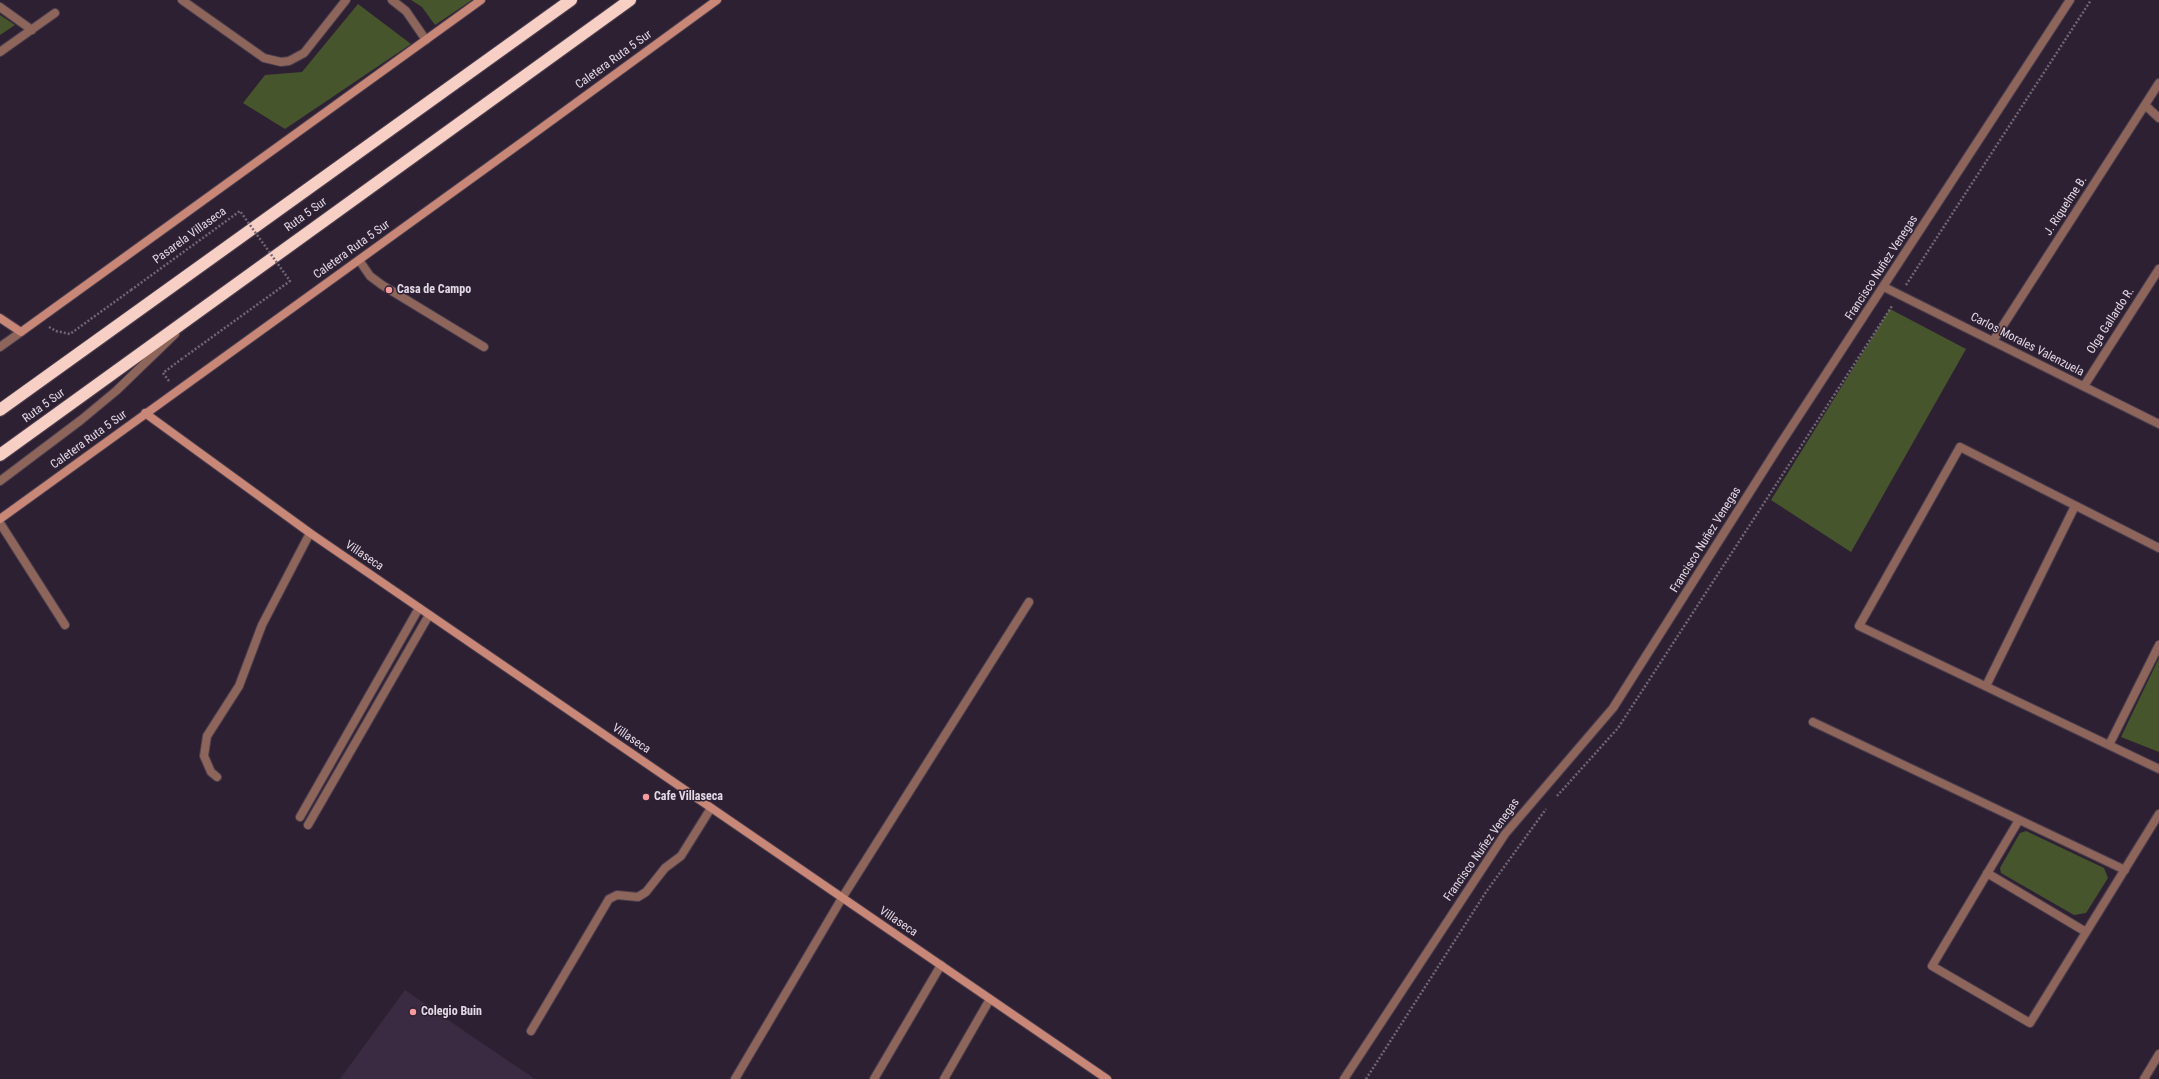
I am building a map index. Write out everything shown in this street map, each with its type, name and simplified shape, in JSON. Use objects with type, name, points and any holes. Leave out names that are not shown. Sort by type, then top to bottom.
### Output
[{"type":"highway","name":"Ruta 5 Sur","points":[[0,410],[571,0]]},
{"type":"highway","name":"Ruta 5 Sur","points":[[0,454],[630,0]]},
{"type":"main road","points":[[0,318],[21,332],[481,0]]},
{"type":"main road","name":"Caletera Ruta 5 Sur","points":[[0,519],[717,0]]},
{"type":"main road","name":"Villaseca","points":[[145,413],[310,534],[1107,1079]]},
{"type":"street","points":[[182,0],[264,58],[281,62],[290,61],[304,53],[346,0]]},
{"type":"street","points":[[392,0],[406,11],[426,40]]},
{"type":"street","name":"Francisco Nuñez Venegas","points":[[1344,1079],[1505,834],[1613,708],[1779,446],[2070,0]]},
{"type":"street","points":[[0,7],[32,30]]},
{"type":"street","points":[[0,52],[54,13]]},
{"type":"street","name":"J. Riquelme B.","points":[[1993,341],[2159,83]]},
{"type":"street","points":[[2145,105],[2159,118]]},
{"type":"street","points":[[359,260],[370,276],[382,285],[484,346]]},
{"type":"street","name":"Olga Gallardo R.","points":[[2084,386],[2159,269]]},
{"type":"street","name":"Carlos Morales Valenzuela","points":[[1884,286],[2159,424]]},
{"type":"street","points":[[0,481],[45,449],[116,391],[191,317]]},
{"type":"street","points":[[0,347],[21,332]]},
{"type":"street","points":[[2159,548],[1960,447],[1859,626],[2159,769]]},
{"type":"street","points":[[1986,686],[2075,506]]},
{"type":"street","points":[[0,523],[65,625]]},
{"type":"street","points":[[217,777],[206,764],[204,756],[207,736],[239,686],[262,625],[310,534]]},
{"type":"street","points":[[735,1079],[842,898],[1029,602]]},
{"type":"street","points":[[300,817],[419,608]]},
{"type":"street","points":[[308,825],[429,615]]},
{"type":"street","points":[[2109,745],[2159,645]]},
{"type":"street","points":[[1813,722],[2125,870]]},
{"type":"street","points":[[532,1031],[609,899],[617,895],[638,897],[646,892],[665,868],[681,856],[710,808]]},
{"type":"street","points":[[2019,820],[1932,966],[2030,1023],[2159,814]]},
{"type":"street","points":[[1987,873],[2086,932]]},
{"type":"street","points":[[874,1079],[941,965]]},
{"type":"street","points":[[944,1079],[990,999]]},
{"type":"street","points":[[2144,1079],[2159,1054]]},
{"type":"path","name":"Pasarela Villaseca","points":[[38,319],[56,331],[70,334],[240,211],[290,280],[163,373],[178,390]]},
{"type":"shaded area","name":"Colegio Buin","points":[[405,990],[470,1035],[535,1079],[340,1079]]},
{"type":"green space","points":[[411,0],[472,0],[435,25],[422,7]]},
{"type":"green space","points":[[358,4],[411,44],[285,129],[243,103],[265,75],[302,72]]},
{"type":"green space","points":[[0,15],[15,25],[0,35]]},
{"type":"green space","points":[[1890,309],[1966,349],[1851,552],[1771,500]]},
{"type":"green space","points":[[2159,658],[2159,752],[2121,737]]},
{"type":"green space","points":[[2026,831],[2104,868],[2108,878],[2086,913],[2074,915],[2001,873],[2000,868],[2020,833]]},
{"type":"place","name":"Casa de Campo","points":[[389,290]]},
{"type":"place","name":"Cafe Villaseca","points":[[646,797]]},
{"type":"place","name":"Colegio Buin","points":[[413,1012]]}]
